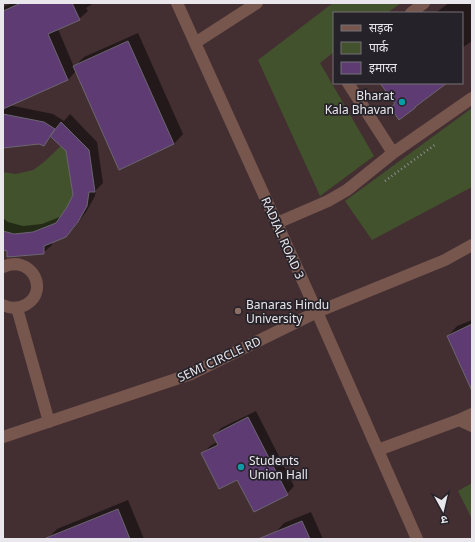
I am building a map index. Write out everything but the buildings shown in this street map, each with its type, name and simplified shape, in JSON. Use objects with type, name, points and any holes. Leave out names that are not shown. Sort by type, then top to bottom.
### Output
[{"type":"lane","name":"RADIAL ROAD 3","points":[[177,3],[317,312],[417,539]]},
{"type":"lane","points":[[195,43],[257,3]]},
{"type":"lane","points":[[412,12],[424,3]]},
{"type":"lane","points":[[349,84],[393,153]]},
{"type":"lane","points":[[277,223],[328,201],[347,190],[393,153],[472,98]]},
{"type":"lane","name":"SEMI CIRCLE RD","points":[[3,437],[191,374],[317,312],[445,260],[472,245]]},
{"type":"lane","points":[[3,267],[11,264],[19,264],[26,267],[35,277],[37,284],[34,297],[24,306],[9,308],[3,305]]},
{"type":"lane","points":[[17,308],[48,422]]},
{"type":"lane","points":[[378,450],[472,414]]},
{"type":"lane","points":[[459,420],[472,426]]},
{"type":"path","points":[[382,184],[440,141]]},
{"type":"shaded area","name":"Banaras Hindu University","points":[[3,3],[472,3],[472,539],[3,539]]},
{"type":"green space","points":[[333,3],[401,3],[388,12],[333,12],[333,53],[320,63],[374,156],[320,196],[258,60]]},
{"type":"green space","points":[[472,108],[472,187],[372,240],[345,201]]},
{"type":"green space","points":[[61,146],[66,151],[73,195],[67,207],[56,223],[33,232],[14,234],[3,231],[3,172],[16,174],[33,170]]},
{"type":"green space","points":[[472,483],[472,519],[458,491]]},
{"type":"place","name":"Bharat Kala Bhavan","points":[[402,102]]},
{"type":"place","name":"Banaras Hindu University","points":[[238,311]]},
{"type":"place","name":"Students Union Hall","points":[[241,467]]}]
